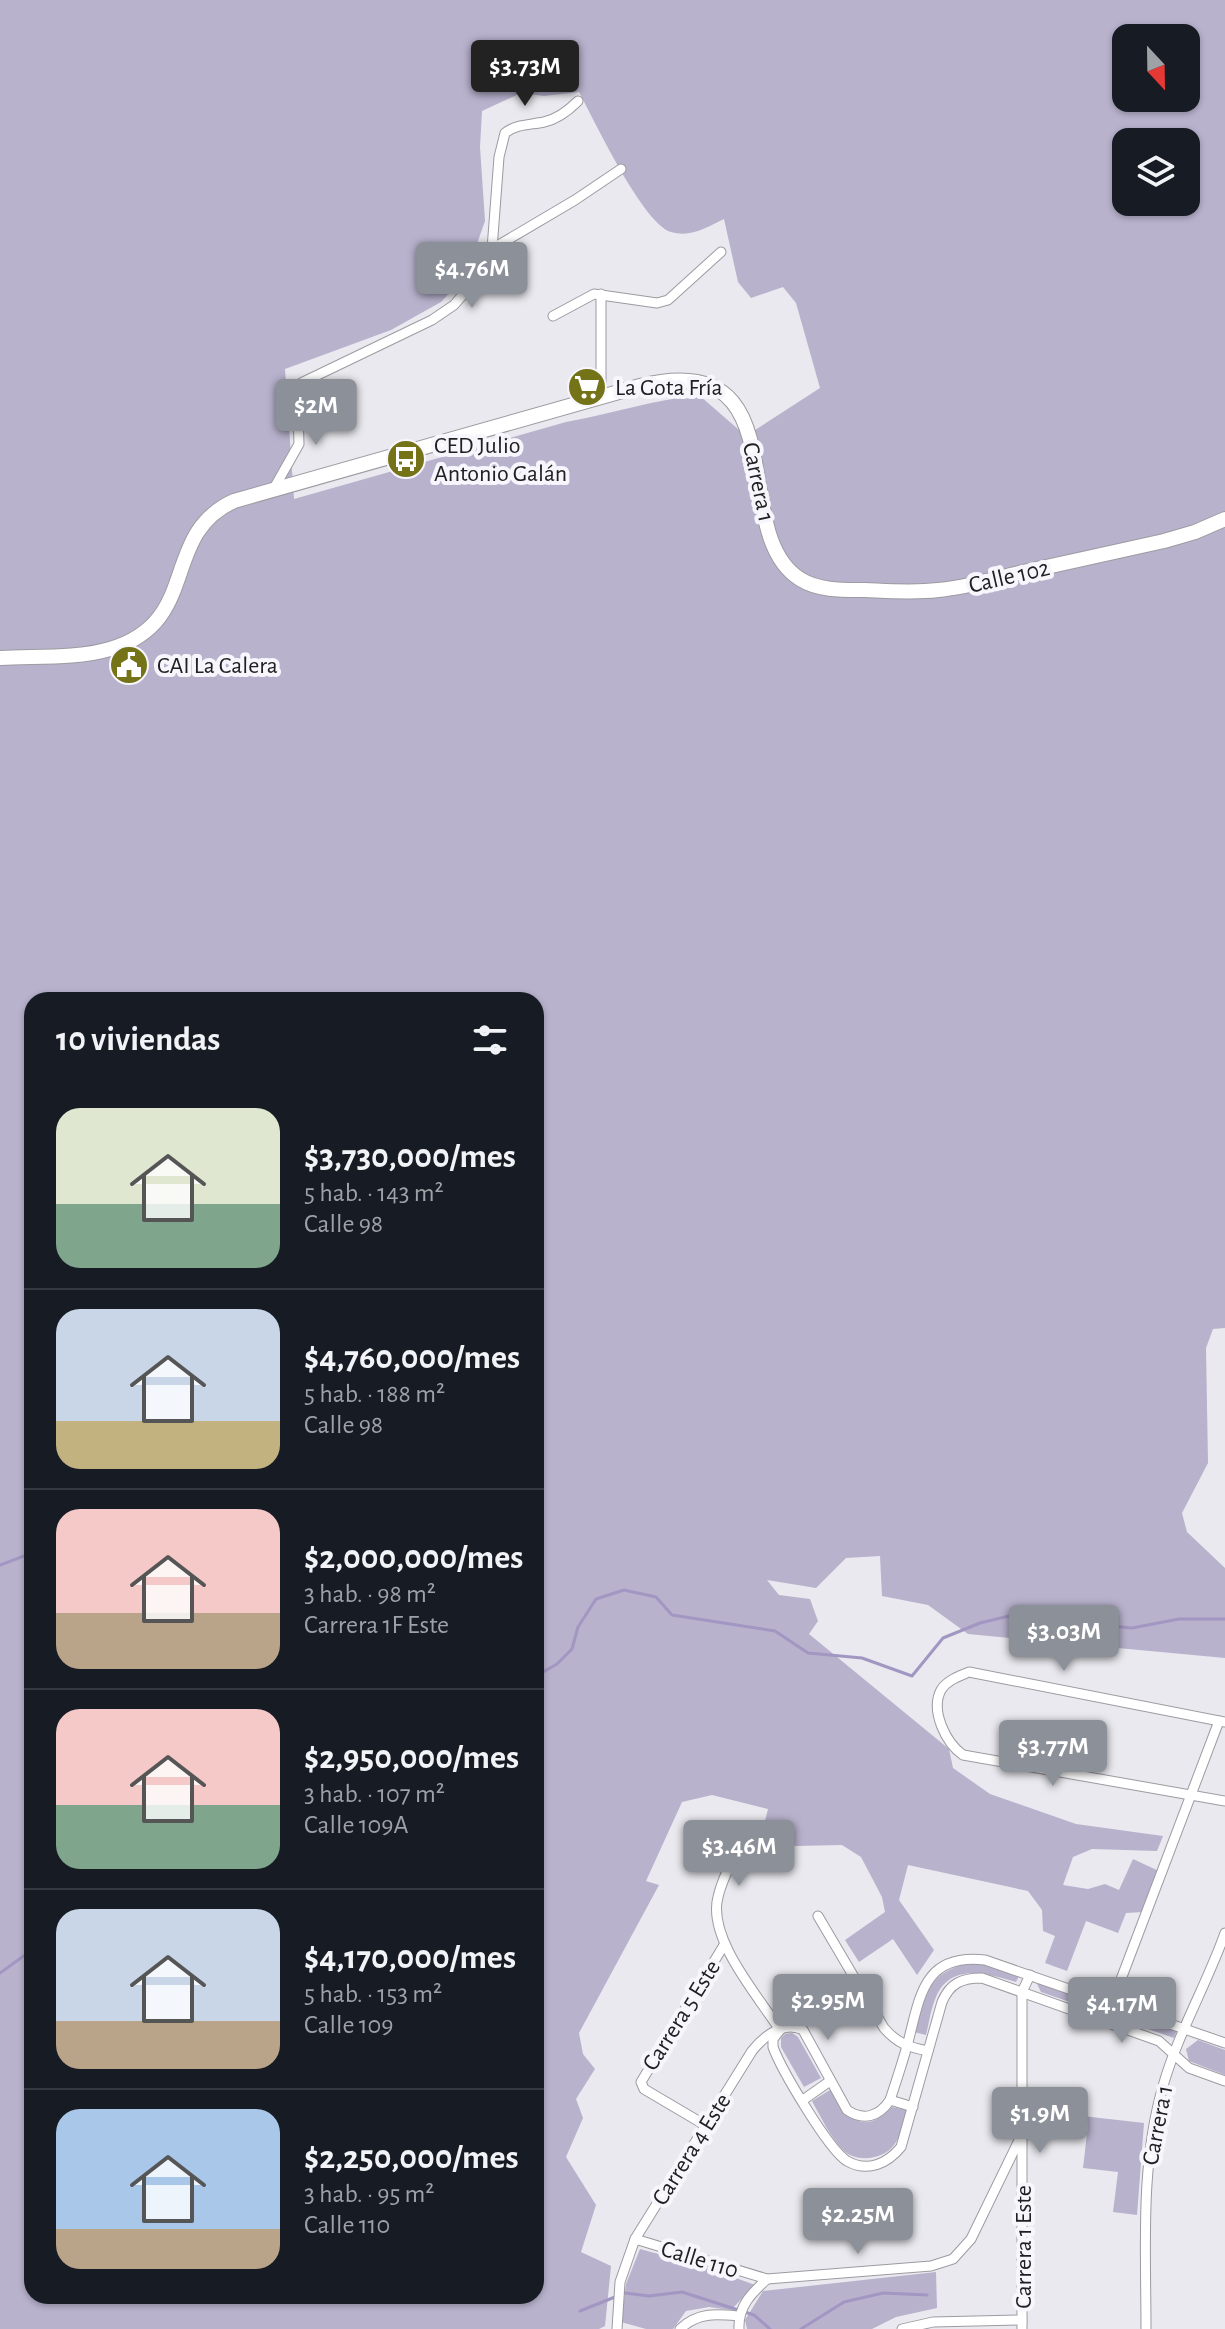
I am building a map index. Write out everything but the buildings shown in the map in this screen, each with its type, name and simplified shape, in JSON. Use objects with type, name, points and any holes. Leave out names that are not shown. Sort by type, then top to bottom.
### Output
[{"type":"main road","name":"Carrera 1","points":[[601,398],[673,380],[700,384],[724,395],[746,425],[771,537],[779,557],[791,571]]},
{"type":"main road","points":[[0,658],[96,652],[138,637],[166,610],[191,541],[207,518],[234,501],[601,398]]},
{"type":"main road","name":"Calle 102","points":[[791,571],[800,579],[823,588],[939,590],[1164,541],[1225,519]]},
{"type":"street","points":[[273,490],[299,444],[301,383],[412,331],[454,305],[492,249],[502,139],[508,129],[559,117],[578,101]]},
{"type":"street","points":[[492,249],[621,169]]},
{"type":"street","points":[[553,316],[584,297],[601,294],[657,303],[668,300],[721,252]]},
{"type":"street","points":[[601,294],[601,398]]},
{"type":"street","points":[[1112,2003],[1190,1796],[1222,1721],[969,1672],[942,1689],[937,1706],[941,1723],[949,1740],[963,1755],[1190,1796],[1225,1801]]},
{"type":"street","points":[[746,1833],[718,1895],[716,1923],[724,1945],[780,2030]]},
{"type":"street","points":[[818,1916],[884,2028],[907,2047],[928,2051]]},
{"type":"street","name":"Carrera 1","points":[[1146,2329],[1146,2195],[1156,2114],[1164,2083],[1225,1933]]},
{"type":"street","name":"Carrera 5 Este","points":[[705,2125],[642,2086],[642,2078],[724,1945]]},
{"type":"street","points":[[1225,2043],[985,1960],[965,1958],[947,1963],[933,1974],[921,1991],[890,2100],[877,2114],[860,2117],[847,2110],[803,2030],[787,2026],[773,2039],[773,2047],[803,2100],[838,2153],[860,2166],[883,2163],[901,2147],[942,2002],[946,1992],[956,1982],[968,1978],[982,1978],[1159,2041],[1189,2068],[1225,2081]]},
{"type":"street","name":"Carrera 1 Este","points":[[1022,2325],[1022,1992],[1030,1975]]},
{"type":"street","name":"Carrera 4 Este","points":[[617,2329],[620,2282],[635,2239],[752,2051],[767,2035],[780,2030]]},
{"type":"street","points":[[803,2100],[830,2081]]},
{"type":"street","points":[[890,2100],[913,2107]]},
{"type":"street","name":"Calle 110","points":[[635,2239],[767,2279],[931,2266],[953,2259],[971,2239],[1023,2132]]},
{"type":"street","points":[[739,2329],[738,2316],[746,2299],[767,2279]]},
{"type":"street","points":[[680,2329],[700,2316],[713,2313],[738,2316]]},
{"type":"street","points":[[902,2329],[933,2322],[1022,2325]]},
{"type":"shaded area","points":[[0,0],[1225,0],[1225,1328],[1213,1329],[1206,1348],[1208,1463],[1182,1513],[1187,1532],[1225,1568],[1225,1658],[968,1634],[928,1605],[882,1596],[880,1556],[846,1558],[816,1588],[767,1580],[779,1595],[810,1599],[818,1621],[809,1634],[949,1749],[953,1768],[990,1794],[1076,1824],[1163,1836],[1157,1851],[1092,1849],[1073,1857],[1063,1885],[1088,1889],[1105,1884],[1119,1890],[1133,1859],[1161,1872],[1143,1912],[1126,1913],[1118,1933],[1086,1921],[1067,1971],[1045,1963],[1055,1936],[1043,1931],[1042,1910],[1028,1891],[908,1865],[899,1900],[934,1950],[917,1975],[893,1939],[859,1962],[845,1940],[885,1912],[882,1897],[861,1857],[842,1845],[796,1846],[761,1837],[768,1809],[712,1795],[682,1802],[646,1881],[659,1885],[579,2033],[583,2054],[595,2069],[576,2099],[583,2118],[566,2157],[596,2205],[581,2252],[611,2266],[605,2326],[599,2329],[0,2329]],"holes":[[[579,92],[620,170],[647,211],[671,232],[685,234],[699,231],[724,219],[738,282],[751,298],[783,287],[796,303],[820,388],[746,436],[700,396],[678,398],[566,422],[294,499],[285,369],[391,330],[441,302],[466,275],[485,221],[480,147],[482,111],[521,93],[544,96]]]},
{"type":"shaded area","points":[[970,1963],[988,1965],[1019,1976],[1016,1982],[971,1973],[951,1979],[936,1997],[926,2035],[914,2032],[930,1987],[945,1972]]},
{"type":"shaded area","points":[[1036,1982],[1177,2030],[1174,2038],[1041,1992]]},
{"type":"shaded area","points":[[792,2033],[798,2037],[821,2078],[804,2087],[781,2047],[781,2038]]},
{"type":"shaded area","points":[[1198,2040],[1225,2050],[1225,2075],[1189,2061],[1186,2049]]},
{"type":"shaded area","points":[[830,2090],[842,2109],[856,2120],[873,2121],[892,2107],[907,2110],[894,2145],[883,2154],[869,2158],[855,2157],[843,2150],[812,2101]]},
{"type":"shaded area","points":[[1039,2111],[1144,2123],[1137,2215],[1113,2212],[1118,2172],[1083,2168],[1088,2125],[1038,2120]]},
{"type":"shaded area","points":[[640,2249],[709,2268],[755,2285],[731,2310],[709,2307],[686,2311],[673,2329],[646,2329],[621,2322],[626,2284]]},
{"type":"shaded area","points":[[936,2272],[937,2308],[896,2317],[872,2329],[747,2329],[745,2320],[763,2291]]},
{"type":"waterway","points":[[0,1565],[24,1556]]},
{"type":"waterway","points":[[544,1671],[572,1649],[578,1627],[596,1599],[624,1590],[656,1597],[672,1615],[775,1631],[808,1653],[862,1658],[912,1676],[943,1638],[980,1623],[1009,1616],[1132,1628],[1179,1619],[1225,1619]]},
{"type":"waterway","points":[[0,1973],[24,1956]]},
{"type":"waterway","points":[[580,2311],[625,2293],[649,2296],[682,2292],[754,2315],[770,2329]]},
{"type":"waterway","points":[[801,2329],[844,2302],[883,2293],[927,2295]]},
{"type":"place","name":"La Gota Fría","points":[[587,387]]},
{"type":"place","name":"CED Julio Antonio Galán","points":[[406,459]]},
{"type":"place","name":"CAI La Calera","points":[[129,665]]}]
